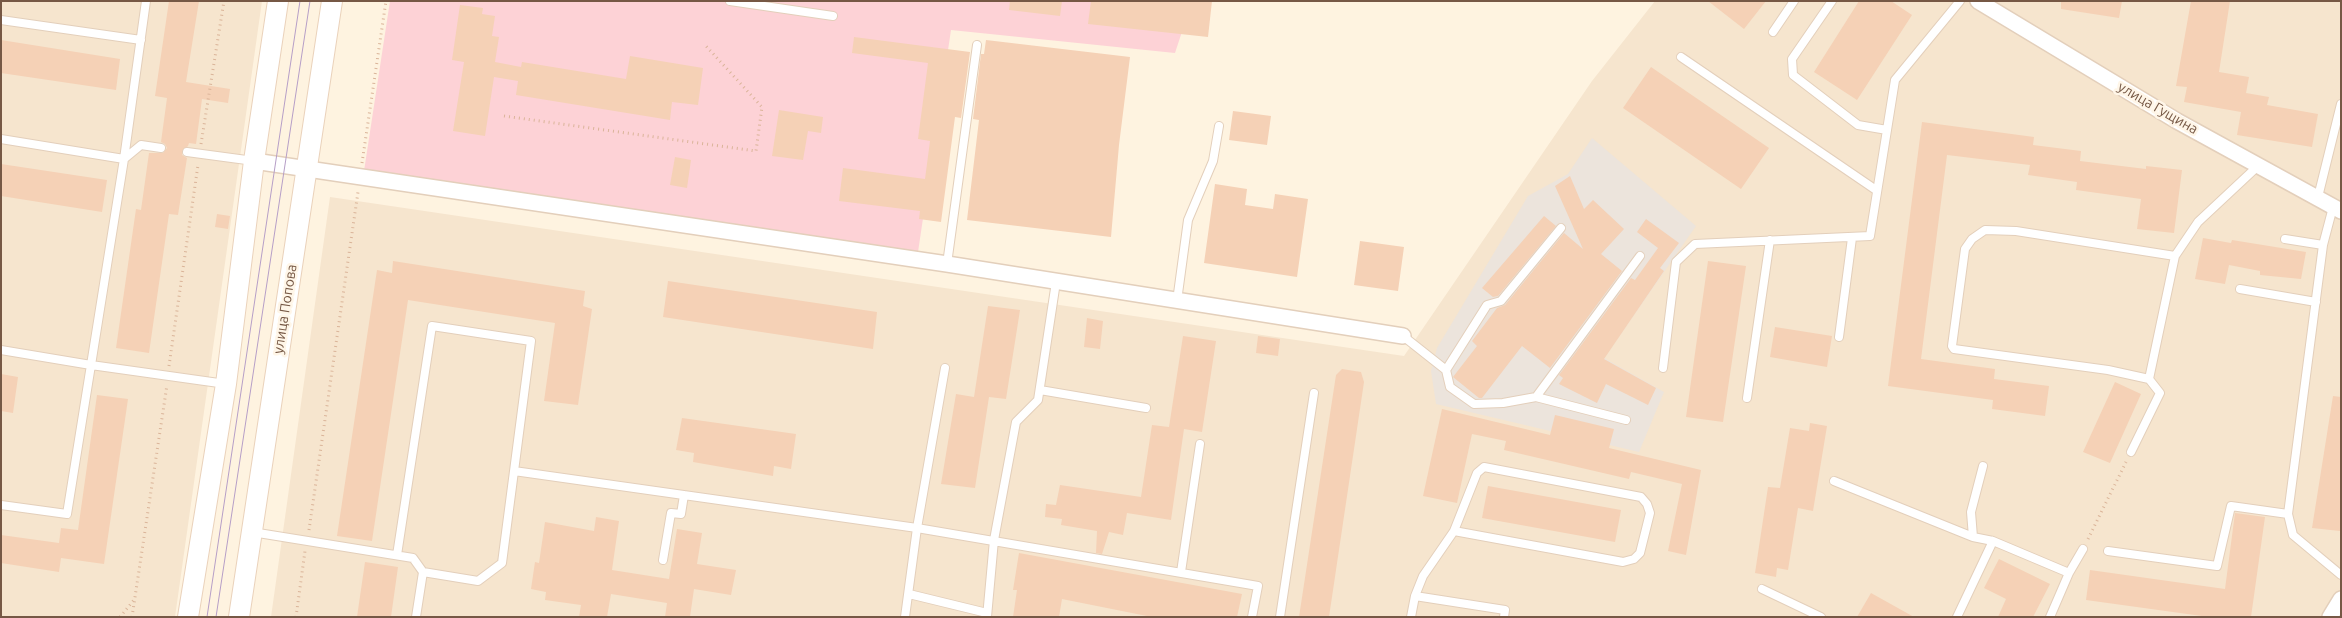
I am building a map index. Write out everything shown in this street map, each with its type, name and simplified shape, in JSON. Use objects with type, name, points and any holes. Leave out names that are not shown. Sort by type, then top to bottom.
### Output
[{"type":"main road","points":[[188,617],[226,384],[254,161],[278,1]]},
{"type":"main road","name":"улица Попова","points":[[239,617],[332,1]]},
{"type":"street","name":"улица Гущина","points":[[1978,1],[2177,121],[2337,209]]},
{"type":"street","points":[[254,161],[947,264],[1403,336]]},
{"type":"street","points":[[2330,617],[2341,599]]},
{"type":"lane","points":[[1,505],[66,514],[124,159],[146,1]]},
{"type":"lane","points":[[730,1],[833,16]]},
{"type":"lane","points":[[1773,32],[1794,1]]},
{"type":"lane","points":[[1832,1],[1792,58],[1793,75],[1858,124],[1887,130]]},
{"type":"lane","points":[[1663,368],[1676,262],[1695,244],[1870,236],[1876,190],[1896,80],[1960,1]]},
{"type":"lane","points":[[1,20],[140,40]]},
{"type":"lane","points":[[947,264],[977,45]]},
{"type":"lane","points":[[1681,57],[1876,190]]},
{"type":"lane","points":[[2318,198],[2341,104]]},
{"type":"lane","points":[[1177,301],[1188,220],[1213,161],[1219,126]]},
{"type":"lane","points":[[1,139],[124,159],[141,145],[161,148]]},
{"type":"lane","points":[[187,152],[254,161]]},
{"type":"lane","points":[[2150,379],[2175,256],[2198,222],[2259,165]]},
{"type":"lane","points":[[2337,209],[2323,245],[2288,514],[2293,535],[2341,575]]},
{"type":"lane","points":[[1446,370],[1487,305],[1501,301],[1561,228]]},
{"type":"lane","points":[[2131,452],[2160,393],[2150,379],[2108,370],[1954,349],[1952,346],[1964,249],[1972,239],[1985,230],[2016,231],[2175,256]]},
{"type":"lane","points":[[1839,337],[1852,238]]},
{"type":"lane","points":[[2285,239],[2323,245]]},
{"type":"lane","points":[[1747,398],[1770,240]]},
{"type":"lane","points":[[1536,397],[1640,256]]},
{"type":"lane","points":[[909,594],[987,615],[994,540],[1016,422],[1038,400],[1056,282]]},
{"type":"lane","points":[[2240,289],[2316,302]]},
{"type":"lane","points":[[397,555],[432,326],[531,341],[502,563],[478,581],[422,572]]},
{"type":"lane","points":[[1403,336],[1446,370],[1450,387],[1474,404],[1503,404],[1536,397],[1626,420]]},
{"type":"lane","points":[[1,350],[226,384]]},
{"type":"lane","points":[[905,617],[917,528],[945,368]]},
{"type":"lane","points":[[1040,390],[1146,408]]},
{"type":"lane","points":[[1280,617],[1314,393]]},
{"type":"lane","points":[[1181,572],[1200,444]]},
{"type":"lane","points":[[1973,537],[1972,512],[1983,466]]},
{"type":"lane","points":[[1411,617],[1415,596],[1423,576],[1454,531],[1477,472],[1484,467],[1641,497],[1647,504],[1650,513],[1640,553],[1634,560],[1623,562],[1454,531]]},
{"type":"lane","points":[[514,471],[917,528],[1258,586],[1252,617]]},
{"type":"lane","points":[[1834,481],[1973,537],[1993,541],[2069,573]]},
{"type":"lane","points":[[663,560],[671,513],[681,514],[684,495]]},
{"type":"lane","points":[[2108,551],[2217,566],[2230,506],[2288,514]]},
{"type":"lane","points":[[252,532],[413,558],[422,572],[416,617]]},
{"type":"lane","points":[[1957,617],[1993,541]]},
{"type":"lane","points":[[2050,617],[2069,573],[2083,549]]},
{"type":"lane","points":[[1762,589],[1821,617]]},
{"type":"lane","points":[[1415,596],[1505,610],[1504,617]]},
{"type":"path","points":[[132,617],[199,154],[224,1]]},
{"type":"path","points":[[296,617],[386,1]]},
{"type":"path","points":[[504,116],[756,151],[762,107],[706,46]]},
{"type":"path","points":[[2083,549],[2131,452]]},
{"type":"path","points":[[120,617],[135,598]]},
{"type":"shaded area","points":[[1,1],[262,1],[175,617],[1,617]]},
{"type":"shaded area","points":[[390,1],[1192,1],[1175,53],[951,30],[918,252],[364,171]]},
{"type":"shaded area","points":[[1655,1],[2341,1],[2341,617],[271,617],[330,197],[1404,356],[1592,81]]},
{"type":"shaded area","points":[[1592,138],[1696,226],[1604,358],[1664,392],[1639,452],[1436,404],[1431,371],[1437,348],[1528,196],[1568,174]]},
{"type":"building","points":[[169,1],[199,1],[186,82],[230,89],[228,103],[202,99],[196,144],[189,143],[182,151],[182,155],[187,158],[178,215],[169,214],[149,353],[116,348],[136,209],[141,210],[149,153],[163,153],[167,148],[161,142],[167,98],[155,96]]},
{"type":"building","points":[[1010,1],[1062,1],[1060,16],[1009,10]]},
{"type":"building","points":[[1091,1],[1212,1],[1208,37],[1088,24]]},
{"type":"building","points":[[1708,1],[1766,1],[1744,29]]},
{"type":"building","points":[[1859,1],[1891,1],[1912,15],[1857,100],[1814,72]]},
{"type":"building","points":[[2061,1],[2122,1],[2119,18],[2061,9]]},
{"type":"building","points":[[2191,1],[2230,1],[2219,72],[2249,77],[2246,93],[2269,97],[2267,105],[2318,114],[2312,147],[2237,135],[2241,112],[2184,102],[2187,87],[2176,86]]},
{"type":"building","points":[[460,5],[483,8],[482,14],[495,16],[492,36],[499,37],[495,62],[521,67],[522,62],[626,79],[630,56],[703,68],[698,105],[672,102],[670,120],[516,95],[518,81],[494,77],[485,136],[453,131],[464,62],[452,60]]},
{"type":"building","points":[[854,37],[970,52],[961,118],[955,117],[941,222],[919,219],[920,211],[839,201],[843,168],[925,179],[930,141],[918,139],[928,63],[852,53]]},
{"type":"building","points":[[1,40],[120,59],[116,90],[1,73]]},
{"type":"building","points":[[986,40],[1130,57],[1119,145],[1111,237],[967,220],[979,120],[973,119],[981,54],[984,54]]},
{"type":"building","points":[[1651,67],[1769,148],[1741,189],[1623,108]]},
{"type":"building","points":[[779,110],[823,117],[821,133],[808,131],[803,160],[772,156]]},
{"type":"building","points":[[1233,111],[1271,116],[1267,145],[1229,140]]},
{"type":"building","points":[[1922,122],[2034,137],[2033,145],[2081,151],[2080,161],[2146,169],[2146,166],[2182,170],[2174,233],[2137,229],[2141,199],[2076,190],[2077,182],[2028,175],[2030,165],[1947,155],[1921,359],[1995,369],[1994,379],[2049,386],[2045,416],[1992,409],[1993,400],[1888,386]]},
{"type":"building","points":[[675,157],[691,160],[687,188],[670,185]]},
{"type":"building","points":[[1,164],[107,180],[102,212],[1,196]]},
{"type":"building","points":[[1570,176],[1584,209],[1593,200],[1624,229],[1601,254],[1622,271],[1550,368],[1522,346],[1482,398],[1479,398],[1453,377],[1477,346],[1472,341],[1497,308],[1505,305],[1564,233],[1583,249],[1555,186]]},
{"type":"building","points":[[1215,184],[1247,189],[1245,205],[1273,209],[1275,194],[1308,199],[1297,277],[1204,263]]},
{"type":"building","points":[[217,214],[230,216],[228,229],[215,227]]},
{"type":"building","points":[[1544,216],[1556,226],[1498,296],[1493,297],[1482,288]]},
{"type":"building","points":[[1646,219],[1679,243],[1660,268],[1664,271],[1604,359],[1656,388],[1648,405],[1606,384],[1597,403],[1559,384],[1563,378],[1559,375],[1631,278],[1635,280],[1658,248],[1637,232]]},
{"type":"building","points":[[2203,238],[2231,243],[2232,240],[2306,252],[2301,279],[2260,275],[2260,271],[2229,265],[2225,284],[2195,279]]},
{"type":"building","points":[[1360,241],[1404,247],[1398,291],[1354,285]]},
{"type":"building","points":[[393,261],[585,291],[583,306],[592,309],[578,405],[544,401],[555,323],[408,300],[372,541],[337,536],[377,270],[392,273]]},
{"type":"building","points":[[1708,261],[1746,266],[1723,422],[1686,417]]},
{"type":"building","points":[[668,281],[877,312],[873,349],[663,317]]},
{"type":"building","points":[[988,306],[1020,310],[1006,399],[989,397],[975,488],[941,484],[956,394],[974,397]]},
{"type":"building","points":[[1087,318],[1103,321],[1100,349],[1084,347]]},
{"type":"building","points":[[1775,327],[1832,336],[1827,367],[1770,357]]},
{"type":"building","points":[[1183,336],[1216,341],[1202,432],[1184,429],[1171,520],[1127,513],[1123,535],[1109,532],[1102,554],[1096,553],[1097,531],[1061,525],[1062,519],[1045,517],[1046,504],[1056,505],[1060,485],[1141,497],[1152,425],[1169,427]]},
{"type":"building","points":[[1258,336],[1280,339],[1278,356],[1256,353]]},
{"type":"building","points":[[1342,369],[1361,372],[1364,382],[1329,617],[1299,617],[1336,375]]},
{"type":"building","points":[[1,374],[18,377],[13,413],[1,411]]},
{"type":"building","points":[[2115,382],[2141,394],[2110,463],[2083,452]]},
{"type":"building","points":[[97,395],[128,399],[104,564],[61,558],[59,572],[1,563],[1,535],[59,543],[61,528],[78,530]]},
{"type":"building","points":[[2333,396],[2341,397],[2340,531],[2312,528]]},
{"type":"building","points":[[1442,409],[1550,435],[1555,415],[1614,429],[1609,448],[1701,470],[1686,555],[1668,551],[1682,484],[1631,472],[1629,479],[1504,450],[1506,441],[1472,434],[1457,503],[1423,496]]},
{"type":"building","points":[[682,418],[796,434],[791,469],[774,466],[773,476],[693,462],[694,453],[676,450]]},
{"type":"building","points":[[1810,423],[1827,426],[1813,511],[1798,508],[1788,570],[1777,568],[1776,577],[1755,573],[1768,487],[1780,488],[1790,428],[1809,431]]},
{"type":"building","points":[[1488,486],[1621,510],[1615,542],[1482,518]]},
{"type":"building","points":[[2235,513],[2265,517],[2251,617],[2209,617],[2086,600],[2090,570],[2225,589]]},
{"type":"building","points":[[596,517],[619,521],[612,570],[669,579],[677,529],[702,533],[697,564],[736,570],[731,595],[694,589],[690,617],[665,617],[667,603],[611,594],[607,617],[579,617],[581,605],[545,600],[546,592],[531,589],[535,562],[539,563],[545,522],[594,531]]},
{"type":"building","points":[[1019,553],[1242,594],[1237,617],[1152,617],[1062,599],[1059,617],[1013,617],[1017,590],[1013,590]]},
{"type":"building","points":[[1999,559],[2050,584],[2033,617],[1998,617],[2006,599],[1984,588]]},
{"type":"building","points":[[365,562],[398,567],[391,617],[357,617]]},
{"type":"building","points":[[1871,593],[1914,617],[1857,617]]},
{"type":"tram line","points":[[207,617],[300,1]]},
{"type":"tram line","points":[[216,617],[310,1]]}]
